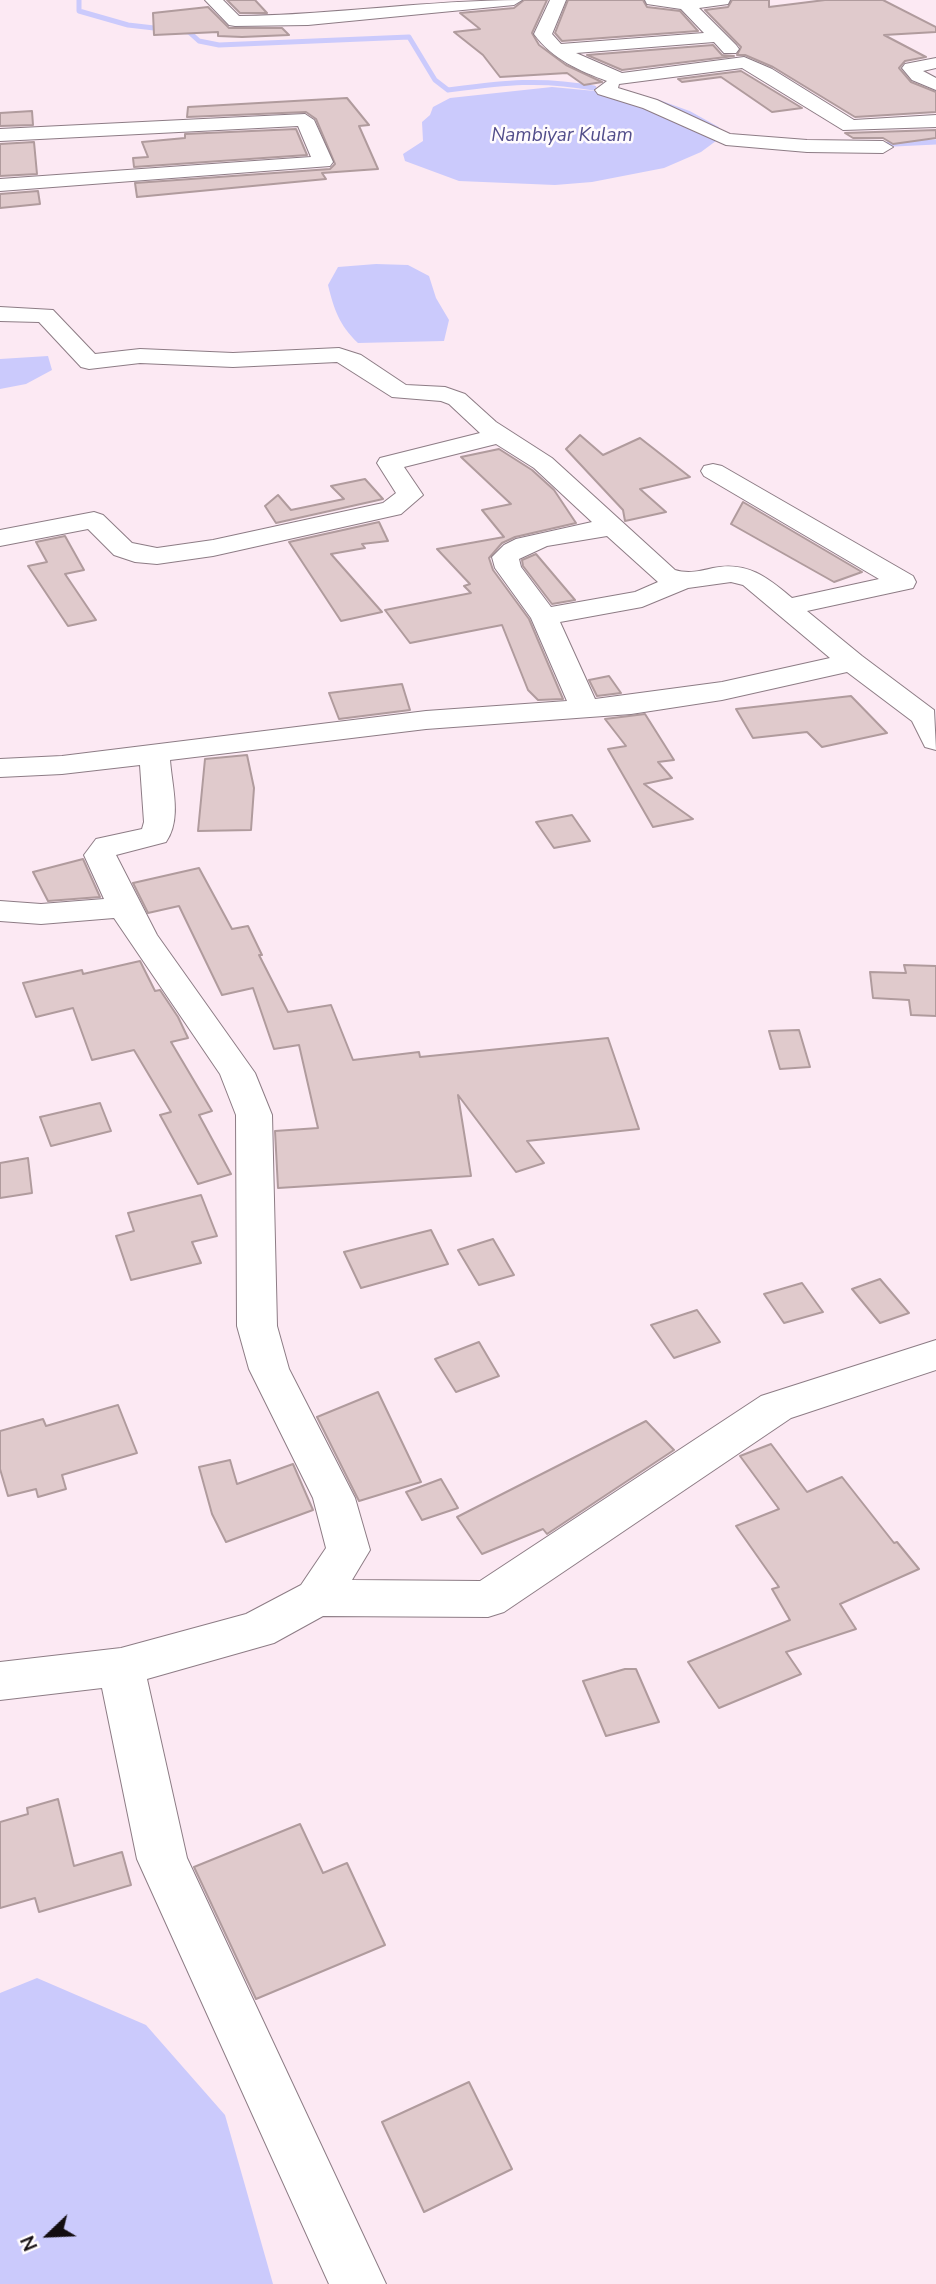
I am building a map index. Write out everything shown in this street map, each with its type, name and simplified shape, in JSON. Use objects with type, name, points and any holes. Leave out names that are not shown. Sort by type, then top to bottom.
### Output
[{"type":"street","points":[[214,0],[235,21],[254,22],[308,20],[514,0]]},
{"type":"street","points":[[558,0],[543,34],[547,43],[575,60],[621,79]]},
{"type":"street","points":[[653,0],[686,5],[722,0]]},
{"type":"street","points":[[686,5],[744,62],[850,126],[936,121]]},
{"type":"street","points":[[558,50],[717,37]]},
{"type":"street","points":[[744,62],[621,79],[604,90],[650,104],[726,139],[807,146],[904,147]]},
{"type":"street","points":[[936,63],[911,68],[918,76],[936,85]]},
{"type":"street","points":[[0,135],[305,120],[323,162],[0,185]]},
{"type":"street","points":[[120,129],[127,177]]},
{"type":"street","points":[[0,314],[45,315],[89,362],[140,356],[233,360],[339,355],[353,360],[400,392],[445,394],[457,399],[487,427],[543,463],[666,576],[680,582],[696,582],[740,572],[786,607],[839,665],[932,723]]},
{"type":"street","points":[[2,534],[94,520],[123,549],[135,554],[157,556],[213,548],[392,509],[410,495],[389,463],[501,435]]},
{"type":"street","points":[[713,471],[903,582],[786,607]]},
{"type":"street","points":[[585,709],[544,617],[508,568],[505,557],[510,551],[525,545],[611,527]]},
{"type":"street","points":[[544,617],[642,599],[680,582]]},
{"type":"street","points":[[0,768],[62,765],[426,720],[631,705],[839,665]]},
{"type":"street","points":[[0,1681],[121,1667],[258,1630],[317,1598],[348,1550],[334,1498],[269,1369],[257,1326],[254,1115],[237,1073],[141,936],[100,855],[107,846],[155,835],[160,822],[154,754]]},
{"type":"street","points":[[0,911],[41,914],[124,907]]},
{"type":"street","points":[[317,1598],[488,1600],[775,1407],[936,1355]]},
{"type":"street","points":[[121,1667],[162,1859],[358,2284]]},
{"type":"water","name":"Nambiyar Kulam","points":[[552,87],[606,92],[720,138],[701,152],[664,168],[592,182],[555,185],[459,181],[405,161],[403,154],[423,141],[422,122],[430,115],[433,107],[450,98]]},
{"type":"water","points":[[408,265],[429,276],[436,298],[449,320],[444,341],[358,343],[346,330],[338,316],[328,285],[338,267]]},
{"type":"water","points":[[48,356],[52,370],[26,384],[0,389],[0,359]]},
{"type":"water","points":[[37,1978],[146,2025],[225,2115],[273,2284],[0,2284],[0,1993]]},
{"type":"building","points":[[227,0],[255,0],[267,13],[240,13]]},
{"type":"building","points":[[524,0],[547,0],[532,33],[539,45],[566,65],[602,82],[584,85],[567,73],[500,77],[483,55],[454,32],[480,29],[460,13],[514,8]]},
{"type":"building","points":[[568,0],[643,0],[647,7],[680,11],[698,31],[562,41],[555,33]]},
{"type":"building","points":[[732,0],[769,0],[769,7],[825,0],[883,0],[936,27],[936,32],[884,35],[926,57],[905,61],[899,68],[911,82],[936,92],[936,112],[855,117],[773,67],[745,55],[737,55],[741,47],[705,10],[728,7]]},
{"type":"building","points":[[208,7],[229,28],[282,28],[289,35],[218,36],[218,32],[154,35],[153,13]]},
{"type":"building","points":[[713,45],[722,55],[734,56],[622,70],[587,55]]},
{"type":"building","points":[[741,71],[802,108],[772,112],[721,77],[682,82],[678,79]]},
{"type":"building","points":[[347,98],[369,125],[359,126],[378,169],[322,173],[326,179],[137,197],[135,183],[330,169],[335,164],[316,119],[306,112],[187,117],[188,107]]},
{"type":"building","points":[[32,111],[33,125],[0,126],[0,113]]},
{"type":"building","points":[[296,129],[307,155],[134,167],[133,158],[148,157],[142,142],[185,138],[185,134]]},
{"type":"building","points":[[936,130],[936,138],[893,144],[883,138],[853,138],[845,133]]},
{"type":"building","points":[[34,142],[37,174],[0,176],[0,144]]},
{"type":"building","points":[[38,191],[40,204],[0,208],[0,194]]},
{"type":"building","points":[[580,435],[603,455],[640,438],[690,477],[640,489],[666,512],[625,521],[623,510],[566,449]]},
{"type":"building","points":[[499,449],[532,470],[554,490],[576,523],[515,537],[502,543],[489,558],[493,570],[529,619],[563,699],[538,700],[528,690],[502,625],[410,643],[385,610],[471,593],[464,586],[470,584],[437,549],[504,537],[482,510],[511,504],[461,457]]},
{"type":"building","points":[[365,479],[383,499],[276,523],[265,506],[278,495],[291,510],[344,499],[331,486]]},
{"type":"building","points":[[743,502],[862,572],[834,582],[731,524]]},
{"type":"building","points":[[379,522],[388,541],[362,544],[365,548],[331,554],[382,612],[341,621],[289,542]]},
{"type":"building","points":[[65,536],[84,570],[65,574],[96,620],[68,626],[28,566],[47,562],[36,542]]},
{"type":"building","points":[[536,554],[575,600],[552,604],[523,566],[522,560]]},
{"type":"building","points":[[609,676],[621,693],[597,696],[589,680]]},
{"type":"building","points":[[402,684],[410,710],[339,719],[329,693]]},
{"type":"building","points":[[851,696],[887,733],[822,747],[807,732],[753,738],[736,709]]},
{"type":"building","points":[[645,714],[674,760],[658,762],[672,778],[644,784],[693,819],[653,827],[608,749],[626,746],[605,719]]},
{"type":"building","points":[[247,755],[254,788],[251,830],[198,831],[205,759]]},
{"type":"building","points":[[572,815],[590,841],[554,848],[536,822]]},
{"type":"building","points":[[83,859],[100,897],[48,901],[33,872]]},
{"type":"building","points":[[199,868],[232,929],[248,926],[262,955],[259,955],[288,1012],[331,1005],[353,1060],[419,1052],[420,1057],[608,1038],[639,1129],[527,1141],[544,1163],[516,1172],[458,1095],[471,1176],[278,1188],[275,1131],[318,1128],[299,1045],[274,1049],[253,988],[222,995],[179,906],[148,913],[133,883]]},
{"type":"building","points":[[140,961],[155,991],[160,990],[188,1038],[171,1042],[212,1111],[199,1115],[231,1174],[198,1184],[160,1115],[171,1112],[134,1050],[92,1060],[73,1008],[36,1017],[23,983],[82,970],[83,974]]},
{"type":"building","points":[[904,965],[936,966],[936,1016],[911,1015],[909,1000],[873,998],[870,972],[906,973]]},
{"type":"building","points":[[799,1030],[810,1067],[780,1069],[769,1031]]},
{"type":"building","points":[[100,1103],[111,1131],[51,1146],[40,1117]]},
{"type":"building","points":[[28,1158],[32,1193],[0,1198],[0,1163]]},
{"type":"building","points":[[201,1195],[217,1236],[192,1242],[201,1263],[131,1280],[116,1236],[134,1231],[128,1213]]},
{"type":"building","points":[[431,1230],[448,1264],[361,1288],[344,1252]]},
{"type":"building","points":[[493,1239],[514,1275],[479,1285],[458,1250]]},
{"type":"building","points":[[880,1279],[909,1313],[880,1323],[852,1289]]},
{"type":"building","points":[[802,1283],[823,1312],[784,1323],[764,1294]]},
{"type":"building","points":[[697,1310],[720,1342],[674,1358],[651,1325]]},
{"type":"building","points":[[479,1342],[499,1376],[456,1392],[435,1359]]},
{"type":"building","points":[[378,1392],[421,1482],[359,1501],[317,1417]]},
{"type":"building","points":[[118,1405],[137,1453],[62,1475],[66,1489],[38,1497],[36,1489],[8,1496],[0,1469],[0,1431],[43,1419],[46,1426]]},
{"type":"building","points":[[646,1421],[674,1450],[547,1534],[543,1529],[482,1554],[457,1517]]},
{"type":"building","points":[[771,1444],[807,1492],[842,1477],[894,1543],[897,1542],[919,1569],[840,1604],[856,1629],[786,1652],[801,1674],[719,1708],[688,1662],[790,1620],[772,1589],[779,1587],[736,1526],[779,1509],[740,1456]]},
{"type":"building","points":[[230,1460],[237,1484],[293,1464],[313,1510],[226,1542],[212,1514],[199,1467]]},
{"type":"building","points":[[441,1479],[458,1508],[422,1520],[406,1492]]},
{"type":"building","points":[[625,1669],[636,1669],[659,1722],[606,1736],[583,1681]]},
{"type":"building","points":[[58,1799],[74,1866],[122,1852],[131,1885],[39,1912],[35,1898],[0,1908],[0,1822],[28,1814],[27,1808]]},
{"type":"building","points":[[300,1824],[323,1873],[347,1863],[385,1945],[256,1999],[194,1867]]},
{"type":"building","points":[[469,2082],[512,2169],[424,2212],[382,2122]]},
{"type":"waterway","points":[[79,0],[79,11],[128,25],[189,32],[199,41],[219,45],[409,37],[435,80],[448,90],[521,83],[556,83],[594,88]]},
{"type":"waterway","points":[[655,101],[688,113],[717,129]]},
{"type":"waterway","points":[[874,145],[936,142]]}]
